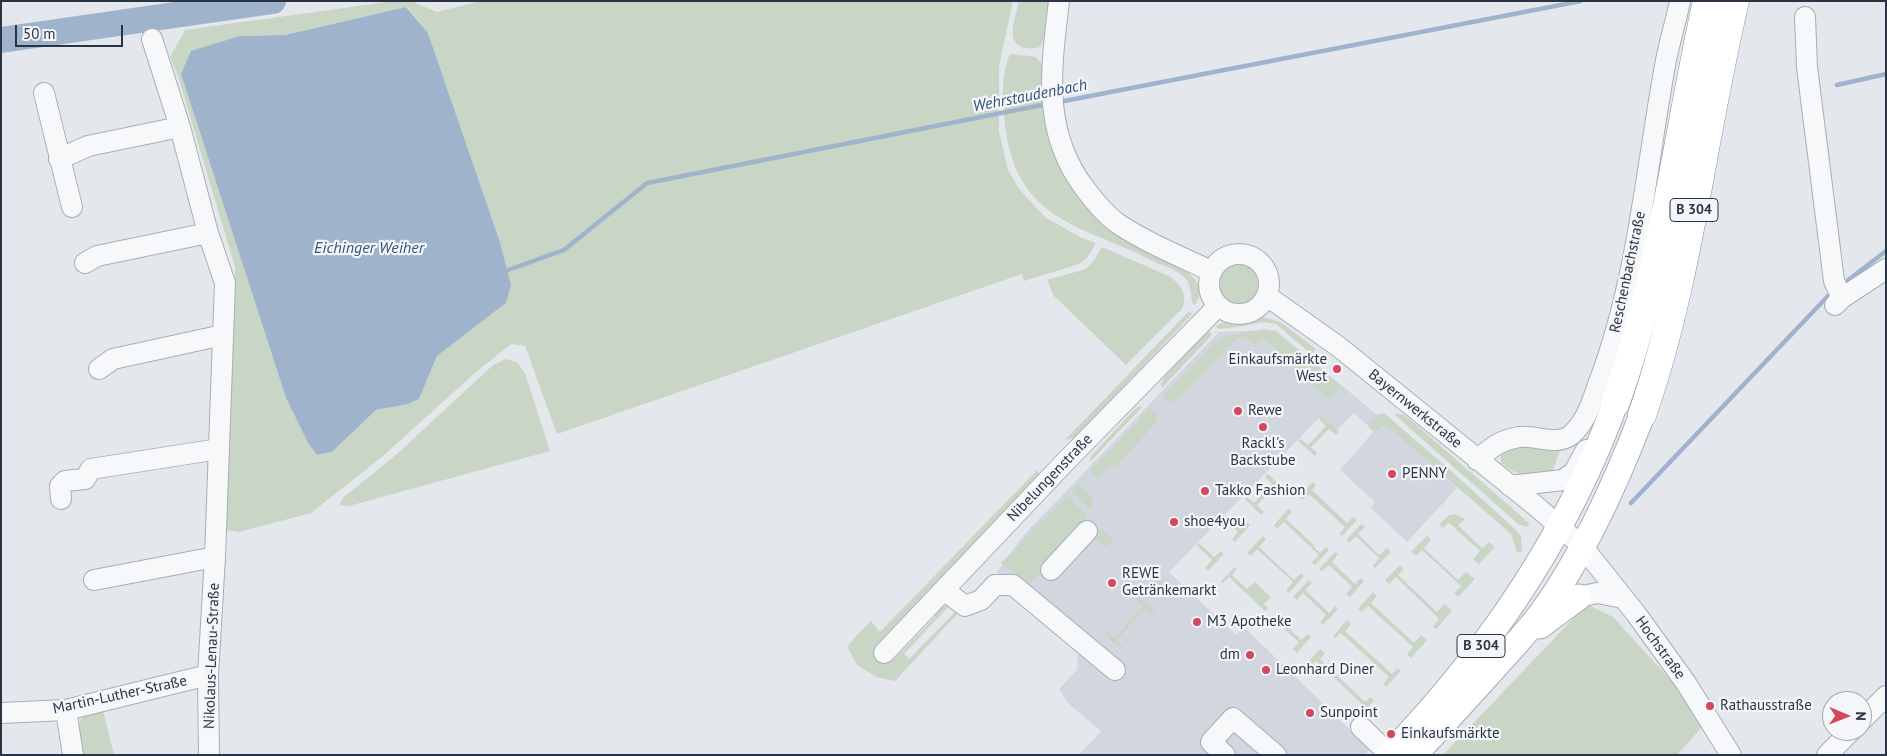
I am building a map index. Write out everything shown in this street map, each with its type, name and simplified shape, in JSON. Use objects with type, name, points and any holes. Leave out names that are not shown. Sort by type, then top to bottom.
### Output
[{"type":"highway","name":"B 304","points":[[1616,404],[1642,321],[1707,1]]},
{"type":"highway","name":"B 304","points":[[1642,415],[1662,354],[1680,280],[1735,1]]},
{"type":"main road","name":"B 304","points":[[1389,755],[1471,661],[1521,590],[1575,500],[1616,404]]},
{"type":"main road","name":"B 304","points":[[1414,755],[1512,647],[1551,599],[1582,546],[1619,471],[1642,415]]},
{"type":"main road","points":[[1512,647],[1579,596]]},
{"type":"street","points":[[1059,1],[1052,55],[1051,88],[1053,115],[1066,158],[1076,178],[1115,222],[1161,249],[1211,271]]},
{"type":"street","name":"Reschenbachstraße","points":[[1477,460],[1497,443],[1521,437],[1560,439],[1570,436],[1586,418],[1621,315],[1640,222],[1667,59],[1680,1]]},
{"type":"street","points":[[1805,17],[1807,67],[1838,301],[1886,269]]},
{"type":"street","name":"Nikolaus-Lenau-Straße","points":[[152,39],[180,127],[208,233],[225,283],[220,448],[208,676],[209,755]]},
{"type":"street","points":[[44,93],[72,207]]},
{"type":"street","points":[[59,159],[88,146],[180,127]]},
{"type":"street","points":[[85,263],[97,256],[208,233]]},
{"type":"street","points":[[1231,254],[1250,255],[1265,268],[1269,286],[1267,296],[1261,305],[1252,311],[1232,314],[1218,306],[1210,293],[1208,283],[1211,271],[1222,258],[1231,254]]},
{"type":"street","name":"Bayernwerkstraße","points":[[1267,296],[1339,347],[1582,546]]},
{"type":"street","name":"Nibelungenstraße","points":[[884,653],[1067,460],[1218,306]]},
{"type":"street","points":[[99,369],[113,359],[223,335]]},
{"type":"street","points":[[1510,486],[1563,480],[1574,472],[1590,442],[1606,429]]},
{"type":"street","points":[[61,499],[60,486],[65,481],[86,479],[91,470],[220,448]]},
{"type":"street","points":[[1051,570],[1087,531]]},
{"type":"street","name":"Hochstraße","points":[[1582,546],[1686,683],[1732,755]]},
{"type":"street","points":[[94,580],[215,557]]},
{"type":"street","points":[[944,590],[965,606],[981,600],[994,585],[1013,585],[1115,670]]},
{"type":"street","points":[[1579,596],[1597,592],[1623,598]]},
{"type":"street","name":"Martin-Luther-Straße","points":[[1,713],[66,710],[208,676]]},
{"type":"street","points":[[1872,710],[1886,696]]},
{"type":"street","points":[[66,710],[73,755]]},
{"type":"street","points":[[1225,755],[1211,742],[1233,718],[1276,755]]},
{"type":"street","points":[[1361,727],[1389,755]]},
{"type":"street","points":[[1827,755],[1841,741]]},
{"type":"shaded area","points":[[1275,330],[1382,419],[1457,488],[1407,542],[1371,508],[1375,502],[1340,470],[1374,431],[1354,413],[1334,433],[1319,418],[1169,572],[1236,635],[1244,627],[1370,749],[1365,755],[1079,755],[1101,731],[1069,704],[1059,689],[1077,670],[1078,654],[1011,589],[997,572],[1024,535],[1219,332]]},
{"type":"green space","points":[[394,1],[411,1],[437,12],[481,1],[1013,1],[999,66],[999,131],[1008,170],[1019,189],[1045,217],[1080,237],[1096,243],[1087,258],[1079,264],[1024,281],[1022,274],[557,434],[525,346],[511,344],[475,373],[383,456],[311,513],[239,532],[226,530],[235,267],[178,76],[170,57],[185,30]],"holes":[[[407,7],[428,33],[500,242],[511,285],[506,303],[437,356],[419,399],[408,404],[376,410],[332,452],[317,455],[308,443],[286,398],[181,74],[240,36],[285,35]]]},
{"type":"green space","points":[[1019,1],[1052,1],[1050,23],[1039,47],[1026,48],[1019,46],[1015,42],[1013,29]]},
{"type":"green space","points":[[1010,54],[1036,57],[1042,64],[1041,99],[1046,130],[1061,168],[1103,222],[1130,243],[1185,270],[1194,278],[1199,286],[1200,295],[1195,305],[1193,304],[1186,279],[1178,272],[1075,226],[1054,214],[1036,199],[1022,181],[1011,156],[1005,125],[1003,80]]},
{"type":"green space","points":[[1102,247],[1169,276],[1180,286],[1184,294],[1182,309],[1126,365],[1054,296],[1047,280],[1086,269]]},
{"type":"green space","points":[[1239,261],[1252,265],[1258,271],[1262,284],[1258,297],[1252,303],[1239,307],[1226,303],[1220,297],[1216,284],[1220,271],[1226,265]]},
{"type":"green space","points":[[1189,311],[1192,314],[1076,437],[1065,440]]},
{"type":"green space","points":[[1264,317],[1282,323],[1316,349],[1311,354],[1276,324],[1264,322],[1219,329],[1216,327],[1227,322],[1248,321]]},
{"type":"green space","points":[[1265,329],[1276,332],[1341,386],[1329,399],[1279,352],[1272,360],[1270,358],[1277,350],[1262,338],[1255,345],[1244,337],[1237,338],[1176,401],[1167,401],[1163,396],[1221,337]]},
{"type":"green space","points":[[1209,331],[1212,335],[1162,388],[1161,383],[1166,374]]},
{"type":"green space","points":[[506,359],[517,362],[525,373],[550,451],[349,506],[339,505],[344,497],[397,454],[493,365]]},
{"type":"green space","points":[[1143,406],[1090,462],[1091,456],[1131,413],[1138,407]]},
{"type":"green space","points":[[1150,408],[1156,412],[1157,422],[1115,467],[1111,463],[1097,479],[1091,470]]},
{"type":"green space","points":[[1384,413],[1516,530],[1521,537],[1522,551],[1517,553],[1511,534],[1385,424],[1374,432],[1368,426],[1379,414]]},
{"type":"green space","points":[[1396,413],[1406,416],[1529,525],[1526,527],[1518,524],[1395,415]]},
{"type":"green space","points":[[1322,416],[1339,432],[1336,435],[1329,429],[1311,447],[1317,453],[1315,456],[1298,441],[1301,439],[1308,445],[1326,426],[1319,419]]},
{"type":"green space","points":[[1511,444],[1558,447],[1560,451],[1551,475],[1519,474],[1501,463],[1502,452]]},
{"type":"green space","points":[[1037,470],[1040,474],[876,647],[888,658],[894,659],[935,617],[935,610],[942,606],[949,606],[904,654],[909,659],[959,608],[961,610],[895,681],[876,677],[857,665],[847,646],[871,621],[880,632]]},
{"type":"green space","points":[[1268,474],[1284,490],[1282,492],[1275,486],[1257,505],[1264,512],[1261,515],[1245,499],[1247,497],[1254,503],[1272,484],[1265,477]]},
{"type":"green space","points":[[1313,482],[1316,485],[1312,490],[1347,523],[1353,517],[1357,520],[1342,536],[1339,534],[1345,527],[1309,494],[1303,500],[1299,497]]},
{"type":"green space","points":[[1079,484],[1089,493],[1092,500],[1090,510],[1071,491]]},
{"type":"green space","points":[[1067,496],[1087,515],[1074,537],[1028,585],[1001,563]]},
{"type":"green space","points":[[1289,508],[1292,512],[1286,519],[1320,553],[1326,547],[1329,550],[1315,565],[1312,562],[1319,555],[1284,522],[1277,529],[1274,525]]},
{"type":"green space","points":[[1455,514],[1465,519],[1458,525],[1482,548],[1489,542],[1495,547],[1479,564],[1473,559],[1480,551],[1449,523],[1443,528],[1439,524],[1449,515]]},
{"type":"green space","points":[[1226,515],[1241,529],[1247,522],[1250,525],[1235,542],[1232,539],[1238,532],[1223,518]]},
{"type":"green space","points":[[1361,524],[1365,527],[1358,534],[1379,555],[1387,548],[1391,552],[1375,568],[1373,566],[1379,558],[1356,536],[1349,543],[1346,540]]},
{"type":"green space","points":[[1102,529],[1114,540],[1106,547],[1095,537]]},
{"type":"green space","points":[[1263,536],[1266,539],[1259,547],[1294,580],[1301,573],[1304,576],[1289,593],[1286,590],[1293,582],[1257,549],[1251,556],[1247,553]]},
{"type":"green space","points":[[1427,536],[1431,540],[1424,548],[1458,580],[1466,572],[1475,579],[1458,597],[1454,593],[1461,586],[1422,550],[1416,556],[1411,552]]},
{"type":"green space","points":[[1199,543],[1214,557],[1221,551],[1224,554],[1208,571],[1205,568],[1212,560],[1197,546]]},
{"type":"green space","points":[[1335,552],[1338,554],[1332,562],[1355,584],[1361,578],[1364,581],[1350,597],[1346,594],[1352,587],[1329,565],[1322,571],[1319,569]]},
{"type":"green space","points":[[1400,565],[1404,569],[1398,575],[1437,612],[1445,604],[1452,611],[1436,629],[1433,626],[1439,619],[1396,577],[1389,584],[1385,580]]},
{"type":"green space","points":[[1235,567],[1237,569],[1232,575],[1247,589],[1255,582],[1271,597],[1264,604],[1268,608],[1265,611],[1229,577],[1223,583],[1221,581]]},
{"type":"green space","points":[[1156,579],[1179,586],[1165,601],[1159,596],[1165,589],[1157,582],[1151,588],[1149,586]]},
{"type":"green space","points":[[1309,580],[1312,583],[1305,590],[1329,613],[1335,606],[1338,609],[1323,625],[1320,622],[1326,615],[1303,593],[1297,600],[1293,597]]},
{"type":"green space","points":[[1373,592],[1377,596],[1371,603],[1414,643],[1421,635],[1427,640],[1411,658],[1407,654],[1413,647],[1368,606],[1362,612],[1358,609]]},
{"type":"green space","points":[[1139,597],[1155,612],[1151,616],[1145,610],[1116,640],[1123,647],[1121,649],[1104,634],[1107,631],[1114,638],[1143,607],[1136,600]]},
{"type":"green space","points":[[1587,604],[1613,617],[1678,688],[1702,727],[1677,755],[1443,755]]},
{"type":"green space","points":[[1279,619],[1301,640],[1308,634],[1311,637],[1297,653],[1293,649],[1299,642],[1276,622]]},
{"type":"green space","points":[[1347,620],[1351,624],[1345,631],[1392,674],[1398,668],[1401,671],[1386,687],[1383,684],[1389,677],[1341,633],[1335,638],[1333,636]]},
{"type":"green space","points":[[1320,649],[1325,653],[1320,659],[1365,702],[1370,697],[1374,701],[1360,715],[1357,712],[1363,705],[1316,661],[1309,667],[1306,664]]},
{"type":"green space","points":[[103,710],[114,755],[82,755],[78,726],[82,717]]},
{"type":"water","name":"Eichinger Weiher","points":[[406,7],[428,33],[500,242],[511,285],[506,303],[437,356],[419,399],[408,404],[376,410],[332,452],[317,455],[308,443],[286,398],[181,74],[191,51],[240,36],[285,35]]},
{"type":"waterway","points":[[1,40],[273,1]]},
{"type":"waterway","name":"Wehrstaudenbach","points":[[1059,102],[1581,1]]},
{"type":"waterway","points":[[1837,85],[1886,74]]},
{"type":"waterway","name":"Wehrstaudenbach","points":[[505,270],[564,250],[647,183],[1047,104]]},
{"type":"waterway","points":[[1847,281],[1886,251]]},
{"type":"waterway","points":[[1631,503],[1828,296]]},
{"type":"place","name":"Einkaufsmärkte West","points":[[1337,369]]},
{"type":"place","name":"Rewe","points":[[1238,411]]},
{"type":"place","name":"Rackl's Backstube","points":[[1263,427]]},
{"type":"place","name":"PENNY","points":[[1392,474]]},
{"type":"place","name":"Takko Fashion","points":[[1205,491]]},
{"type":"place","name":"shoe4you","points":[[1174,522]]},
{"type":"place","name":"REWE Getränkemarkt","points":[[1112,583]]},
{"type":"place","name":"M3 Apotheke","points":[[1197,622]]},
{"type":"place","name":"dm","points":[[1250,655]]},
{"type":"place","name":"Leonhard Diner","points":[[1266,670]]},
{"type":"place","name":"Rathausstraße","points":[[1710,706]]},
{"type":"place","name":"Sunpoint","points":[[1310,713]]},
{"type":"place","name":"Einkaufsmärkte","points":[[1391,734]]}]
